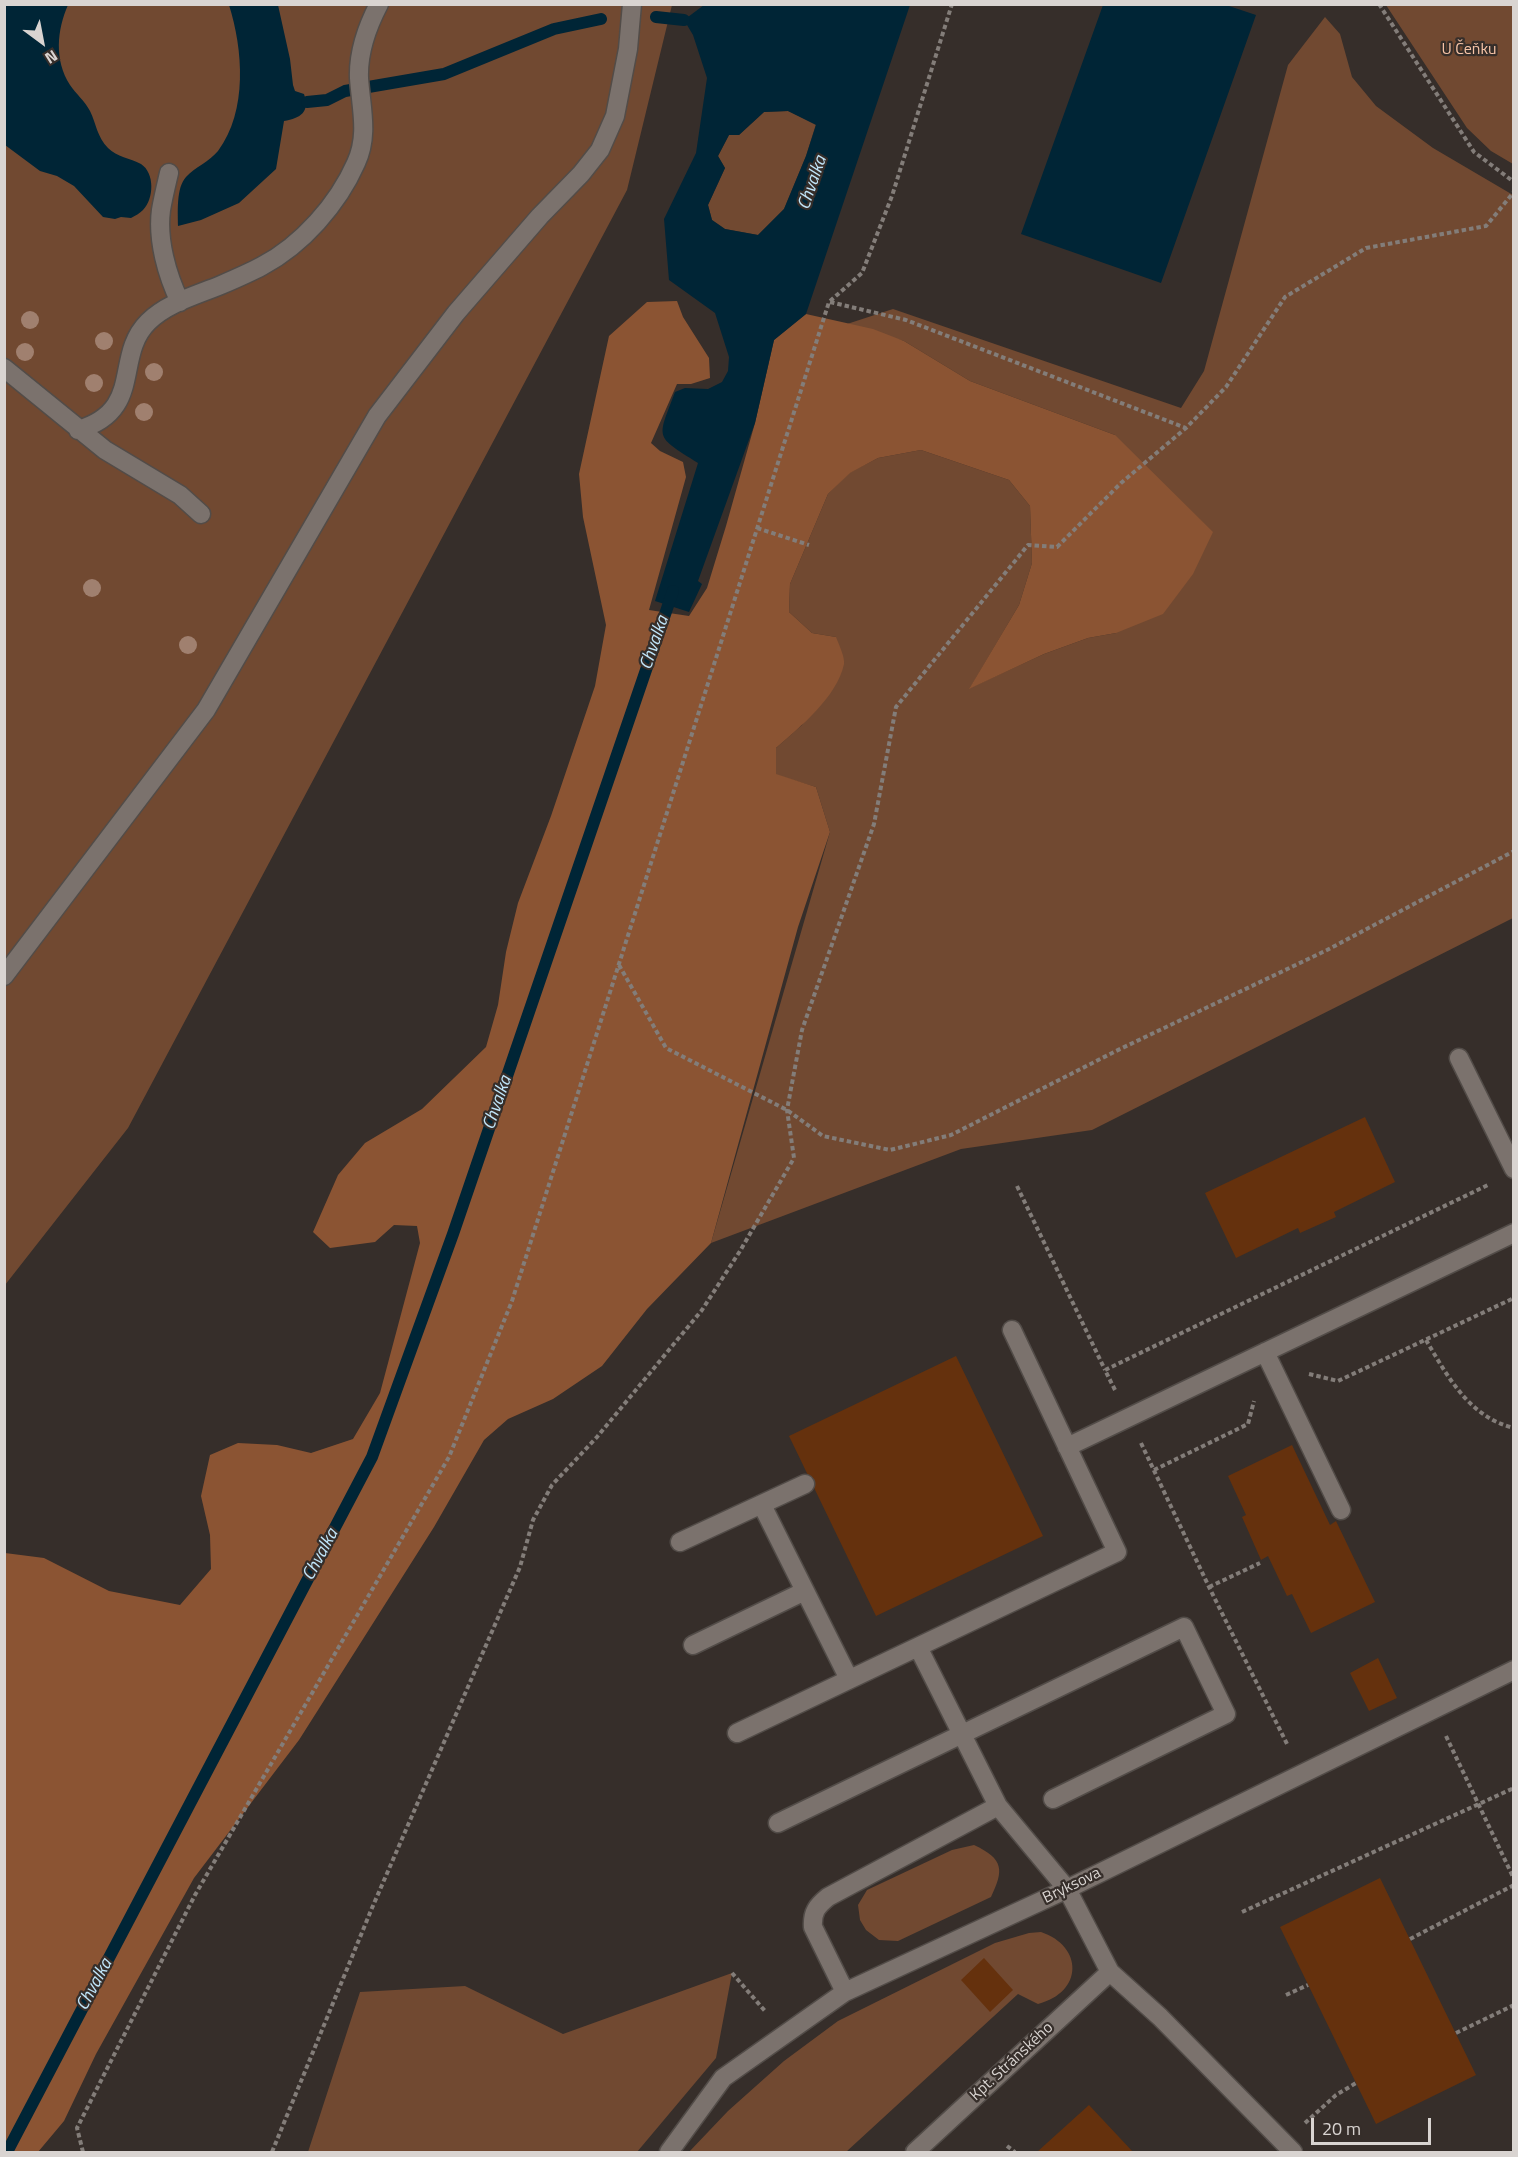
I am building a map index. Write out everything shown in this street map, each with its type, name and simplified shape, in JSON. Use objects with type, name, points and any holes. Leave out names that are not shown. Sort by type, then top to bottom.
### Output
[{"type":"street","points":[[78,430],[95,425],[118,403],[141,331],[149,321],[180,302],[264,266],[310,229],[342,190],[363,145],[363,113],[359,77],[363,44],[379,4]]},
{"type":"street","points":[[4,976],[206,710],[377,416],[456,313],[600,150],[615,117],[628,49],[632,4]]},
{"type":"street","points":[[169,173],[161,211],[161,226],[169,274],[180,302]]},
{"type":"street","points":[[4,368],[78,430],[137,471],[180,495],[201,514]]},
{"type":"street","points":[[1459,1058],[1514,1169]]},
{"type":"street","points":[[1067,1447],[1514,1233]]},
{"type":"street","points":[[736,1733],[1117,1552],[1012,1330]]},
{"type":"street","points":[[1265,1353],[1341,1510]]},
{"type":"street","points":[[680,1542],[806,1484]]},
{"type":"street","points":[[762,1505],[849,1679]]},
{"type":"street","points":[[693,1644],[806,1592]]},
{"type":"street","points":[[778,1824],[1184,1627],[1226,1714],[1053,1799]]},
{"type":"street","points":[[918,1647],[998,1806],[1067,1889],[1110,1972],[1160,2017],[1293,2152]]},
{"type":"street","name":"Bryksova","points":[[669,2152],[723,2078],[845,1992],[1067,1889],[1514,1670]]},
{"type":"street","points":[[845,1992],[813,1927],[812,1917],[817,1907],[828,1898],[998,1806]]},
{"type":"street","name":"Kpt. Stránského","points":[[915,2152],[1110,1972]]},
{"type":"path","points":[[83,2152],[77,2128],[195,1894],[449,1457],[512,1301],[829,302],[862,273],[892,196],[952,4]]},
{"type":"path","points":[[1379,4],[1474,152],[1514,182]]},
{"type":"path","points":[[272,2152],[372,1908],[520,1567],[533,1520],[552,1485],[597,1437],[702,1310],[795,1158],[788,1110],[802,1030],[874,824],[896,707],[1028,545],[1057,548],[1120,483],[1186,429],[1226,387],[1285,297],[1366,248],[1486,226],[1514,192]]},
{"type":"path","points":[[829,302],[906,321],[1186,429]]},
{"type":"path","points":[[757,528],[809,545]]},
{"type":"path","points":[[619,965],[666,1048],[788,1110],[823,1136],[890,1150],[951,1135],[1116,1051],[1327,950],[1514,851]]},
{"type":"path","points":[[1105,1370],[1492,1184]]},
{"type":"path","points":[[1017,1186],[1209,1587],[1302,1773]]},
{"type":"path","points":[[1154,1470],[1248,1424],[1257,1393],[1304,1372],[1338,1381],[1514,1298]]},
{"type":"path","points":[[1426,1340],[1465,1400],[1491,1419],[1514,1428]]},
{"type":"path","points":[[1209,1587],[1260,1563]]},
{"type":"path","points":[[1433,1709],[1514,1879]]},
{"type":"path","points":[[1242,1912],[1514,1788]]},
{"type":"path","points":[[1410,1939],[1514,1885]]},
{"type":"path","points":[[732,1973],[785,2035]]},
{"type":"path","points":[[1286,1995],[1308,1984]]},
{"type":"path","points":[[1456,2033],[1514,2005]]},
{"type":"path","points":[[1304,2125],[1336,2095],[1356,2083]]},
{"type":"path","points":[[1007,2146],[1015,2152]]},
{"type":"green space","points":[[5,5],[672,5],[627,190],[128,1128],[5,1285]]},
{"type":"green space","name":"U Čeňku","points":[[1386,5],[1513,5],[1513,164],[1491,151],[1467,128]]},
{"type":"green space","points":[[1325,17],[1340,34],[1352,77],[1376,106],[1433,148],[1513,195],[1513,918],[1092,1130],[961,1149],[711,1243],[830,832],[816,787],[776,775],[776,748],[802,725],[836,637],[812,633],[789,612],[790,584],[828,494],[849,473],[878,458],[921,450],[1009,480],[1030,506],[1032,563],[1019,605],[970,688],[1044,654],[1088,638],[1116,633],[1115,435],[970,381],[904,341],[847,324],[893,309],[1181,408],[1204,371],[1288,65]]},
{"type":"green space","points":[[788,111],[816,124],[806,156],[784,209],[758,235],[725,229],[712,220],[708,205],[725,168],[718,156],[729,135],[739,135],[764,112]]},
{"type":"green space","points":[[974,1845],[991,1855],[999,1866],[998,1879],[991,1897],[898,1941],[879,1940],[866,1930],[860,1920],[858,1905],[867,1890],[952,1850]]},
{"type":"green space","points":[[1041,1932],[1065,1947],[1071,1958],[1070,1980],[1064,1990],[1053,1998],[1038,2004],[1018,1994],[846,2152],[689,2152],[728,2111],[784,2061],[838,2021],[995,1943],[1029,1933]]},
{"type":"green space","points":[[732,1973],[716,2058],[637,2152],[308,2152],[360,1992],[465,1986],[563,2034]]},
{"type":"shaded area","points":[[677,301],[683,317],[709,358],[710,378],[691,384],[677,384],[651,443],[660,451],[683,462],[686,477],[649,610],[689,616],[707,588],[755,423],[774,340],[806,314],[873,329],[904,341],[970,381],[1115,435],[1213,532],[1193,574],[1163,614],[1116,633],[1088,638],[1044,654],[969,689],[1019,605],[1032,563],[1030,506],[1009,480],[921,450],[878,458],[850,473],[828,494],[790,584],[789,612],[812,633],[836,637],[843,654],[844,664],[826,700],[776,748],[776,774],[816,787],[830,832],[798,927],[711,1243],[647,1309],[602,1366],[553,1399],[508,1419],[484,1440],[434,1527],[299,1740],[194,1878],[96,2054],[64,2121],[38,2152],[5,2152],[5,1553],[44,1558],[109,1591],[180,1605],[211,1569],[210,1535],[201,1496],[210,1455],[238,1443],[277,1445],[311,1453],[353,1439],[380,1393],[420,1243],[417,1226],[394,1225],[375,1242],[330,1248],[313,1232],[338,1175],[365,1143],[422,1109],[486,1047],[498,1005],[506,952],[518,903],[551,816],[595,686],[606,625],[583,517],[579,474],[609,336],[647,302]]},
{"type":"water","points":[[5,4],[68,5],[61,25],[59,45],[61,65],[65,75],[88,107],[104,144],[115,153],[141,164],[149,173],[151,193],[147,205],[136,215],[131,218],[115,219],[103,217],[74,186],[57,176],[40,171],[5,145]]},
{"type":"water","points":[[229,5],[278,5],[290,59],[293,85],[295,91],[304,94],[305,110],[299,116],[284,121],[276,169],[239,203],[201,220],[178,226],[178,200],[183,182],[190,173],[218,151],[228,135],[234,118],[240,80],[240,60]]},
{"type":"water","points":[[704,5],[910,5],[806,314],[774,340],[755,423],[698,581],[702,584],[689,612],[655,601],[698,463],[667,441],[663,435],[663,428],[675,392],[685,388],[708,389],[722,382],[728,371],[729,357],[715,313],[669,280],[664,219],[696,153],[707,78],[693,35],[684,20]],"holes":[[[788,111],[816,125],[784,209],[758,235],[725,229],[712,220],[708,205],[725,168],[718,156],[729,135],[739,135],[764,112]]]},
{"type":"water","points":[[1103,5],[1226,5],[1256,15],[1161,283],[1021,234]]},
{"type":"building","points":[[1365,1117],[1395,1182],[1334,1212],[1336,1217],[1300,1233],[1298,1228],[1236,1258],[1205,1193]]},
{"type":"building","points":[[956,1356],[1043,1536],[876,1616],[789,1436]]},
{"type":"building","points":[[1292,1445],[1330,1525],[1336,1521],[1375,1602],[1311,1633],[1292,1594],[1287,1596],[1268,1556],[1261,1560],[1242,1517],[1246,1515],[1228,1476]]},
{"type":"building","points":[[1378,1658],[1397,1698],[1369,1711],[1350,1673]]},
{"type":"building","points":[[1380,1878],[1476,2075],[1376,2124],[1280,1927]]},
{"type":"building","points":[[984,1958],[1013,1990],[990,2012],[961,1980]]},
{"type":"building","points":[[1089,2105],[1133,2152],[1037,2152]]},
{"type":"waterway","points":[[656,17],[684,20]]},
{"type":"waterway","points":[[307,102],[327,100],[345,91],[444,74],[554,29],[601,19]]},
{"type":"waterway","name":"Chvalka","points":[[7,2152],[372,1457],[453,1234],[673,591]]}]
